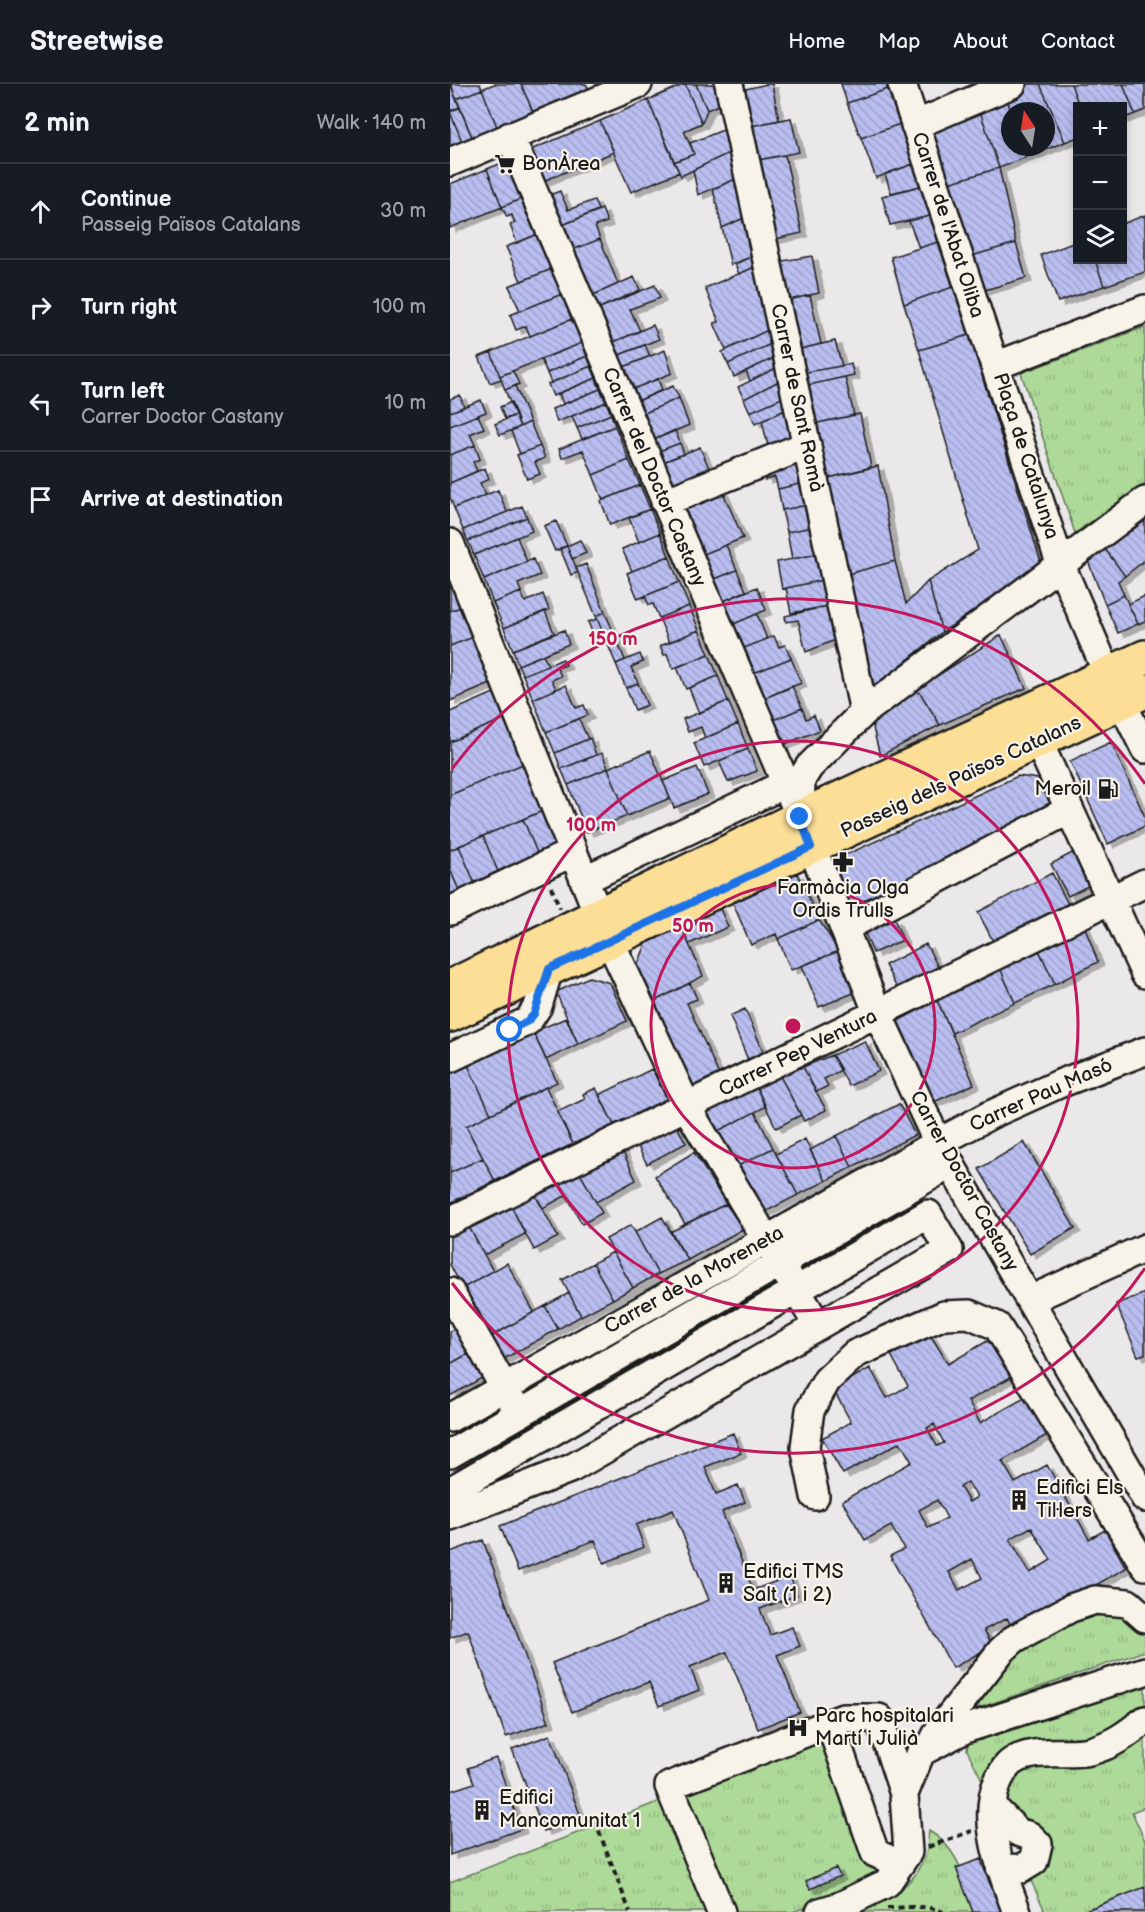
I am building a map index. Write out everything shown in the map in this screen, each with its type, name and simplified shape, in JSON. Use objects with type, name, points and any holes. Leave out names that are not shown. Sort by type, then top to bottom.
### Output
[{"type":"main road","points":[[450,987],[604,927],[800,817],[1124,690],[1145,657]]},
{"type":"main road","name":"Passeig dels Països Catalans","points":[[450,1015],[549,969],[604,927],[811,847],[1038,741],[1124,690]]},
{"type":"street","points":[[450,162],[638,84]]},
{"type":"street","name":"Carrer de Sant Romà","points":[[729,84],[864,712]]},
{"type":"street","name":"Carrer de l'Abat Oliba","points":[[902,84],[995,366]]},
{"type":"street","points":[[915,125],[1009,84]]},
{"type":"street","name":"Carrer del Doctor Castany","points":[[510,136],[800,817]]},
{"type":"street","name":"Plaça de Catalunya","points":[[1145,309],[995,366],[1060,564],[1145,501]]},
{"type":"street","points":[[665,502],[807,445]]},
{"type":"street","points":[[450,543],[584,880],[687,1106],[818,1326]]},
{"type":"street","points":[[800,817],[801,780],[809,767],[864,712],[1060,564],[1124,690],[1145,749]]},
{"type":"street","points":[[1038,741],[1145,974]]},
{"type":"street","points":[[584,880],[785,784]]},
{"type":"street","points":[[844,928],[1069,810]]},
{"type":"street","name":"Carrer Doctor Castany","points":[[800,817],[878,1014],[944,1154],[1145,1498]]},
{"type":"street","points":[[450,911],[573,852]]},
{"type":"street","name":"Carrer Pep Ventura","points":[[450,1221],[1145,883]]},
{"type":"street","points":[[450,1058],[528,1021],[538,1006],[549,969]]},
{"type":"street","name":"Carrer Pau Masó","points":[[944,1154],[990,1115],[1059,1084],[1145,1051]]},
{"type":"street","points":[[450,1454],[779,1264],[944,1154]]},
{"type":"street","name":"Carrer de la Moreneta","points":[[450,1418],[766,1240],[944,1154]]},
{"type":"street","points":[[450,1491],[928,1214],[949,1250],[572,1468],[450,1516]]},
{"type":"street","points":[[1043,1294],[1145,1248]]},
{"type":"street","points":[[450,1292],[519,1414]]},
{"type":"street","points":[[815,1496],[805,1447],[810,1410],[827,1380],[855,1354],[902,1332],[945,1316],[969,1314],[997,1326],[1145,1566]]},
{"type":"street","points":[[931,1748],[939,1730],[1001,1651],[1014,1639],[1071,1608],[1095,1600],[1141,1606]]},
{"type":"street","points":[[904,1794],[921,1752],[965,1729],[1145,1671]]},
{"type":"street","points":[[721,1912],[669,1786],[843,1718],[879,1718],[904,1794],[908,1852],[887,1883],[840,1906],[820,1912]]},
{"type":"street","points":[[1017,1912],[1000,1867],[992,1830],[994,1790],[1005,1766],[1017,1758],[1047,1752],[1088,1751],[1121,1739],[1145,1720]]},
{"type":"street","points":[[831,1723],[875,1853],[900,1864]]},
{"type":"street","points":[[993,1807],[1018,1832],[1030,1836],[1038,1844],[1034,1861],[1021,1869],[1000,1867]]},
{"type":"path","points":[[595,1821],[630,1912]]},
{"type":"path","points":[[922,1849],[978,1829]]},
{"type":"path","points":[[886,1908],[913,1906],[943,1912]]},
{"type":"green space","points":[[1145,327],[1145,484],[1075,533],[1021,373]]},
{"type":"green space","points":[[1082,1611],[1125,1614],[1145,1629],[1145,1651],[961,1714],[1008,1655]]},
{"type":"green space","points":[[1145,1677],[1145,1713],[1091,1740],[985,1786],[967,1750],[969,1738]]},
{"type":"green space","points":[[819,1733],[884,1873],[809,1907],[792,1912],[729,1912],[683,1794]]},
{"type":"green space","points":[[1145,1735],[1145,1807],[1132,1812],[1145,1841],[1145,1887],[1080,1912],[1038,1912],[1044,1909],[1027,1872],[1044,1860],[1002,1807],[1015,1767]]},
{"type":"green space","points":[[667,1800],[712,1912],[450,1912],[450,1882]]},
{"type":"green space","points":[[929,1831],[944,1842],[957,1861],[960,1867],[957,1868],[973,1912],[837,1912],[872,1899],[898,1893],[915,1875],[926,1855]]},
{"type":"building","points":[[450,84],[460,107],[450,111]]},
{"type":"building","points":[[451,84],[480,84],[482,89],[456,99]]},
{"type":"building","points":[[494,84],[521,84],[533,112],[497,127],[482,89]]},
{"type":"building","points":[[521,84],[586,84],[589,89],[533,112]]},
{"type":"building","points":[[685,84],[702,123],[684,131],[694,154],[674,162],[648,100]]},
{"type":"building","points":[[685,84],[696,84],[707,110],[702,123]]},
{"type":"building","points":[[696,84],[718,84],[723,103],[707,110]]},
{"type":"building","points":[[772,84],[779,120],[746,127],[737,91]]},
{"type":"building","points":[[841,84],[886,84],[888,89],[847,103]]},
{"type":"building","points":[[1030,84],[1040,84],[1048,102],[1008,102],[1005,94]]},
{"type":"building","points":[[1040,84],[1071,84],[1078,102],[1073,102],[1073,139],[1065,142],[1055,119],[1055,102],[1048,102]]},
{"type":"building","points":[[1071,84],[1123,84],[1135,114],[1127,117],[1127,102],[1078,102]]},
{"type":"building","points":[[1123,84],[1145,84],[1145,110],[1135,114]]},
{"type":"building","points":[[482,89],[497,127],[472,137],[456,99]]},
{"type":"building","points":[[888,89],[900,124],[861,138],[847,103]]},
{"type":"building","points":[[1005,94],[1008,102],[1001,102],[1001,156],[1029,156],[999,168],[978,105]]},
{"type":"building","points":[[648,100],[679,172],[631,192],[600,121]]},
{"type":"building","points":[[978,105],[999,168],[942,185],[922,128]]},
{"type":"building","points":[[460,107],[472,137],[462,141],[450,112]]},
{"type":"building","points":[[450,112],[462,141],[450,146]]},
{"type":"building","points":[[791,118],[799,152],[753,161],[746,127]]},
{"type":"building","points":[[1055,119],[1065,142],[1055,146]]},
{"type":"building","points":[[600,121],[614,152],[541,182],[528,151]]},
{"type":"building","points":[[900,124],[913,164],[876,178],[861,138]]},
{"type":"building","points":[[728,128],[733,151],[681,176],[674,162],[694,154],[690,143]]},
{"type":"building","points":[[733,151],[738,178],[698,195],[693,170]]},
{"type":"building","points":[[785,155],[802,233],[771,240],[753,161]]},
{"type":"building","points":[[507,161],[523,198],[502,207],[487,169]]},
{"type":"building","points":[[913,164],[920,186],[891,193],[885,174]]},
{"type":"building","points":[[999,168],[1016,243],[968,257],[942,185]]},
{"type":"building","points":[[487,169],[502,207],[450,228],[450,184]]},
{"type":"building","points":[[738,178],[746,217],[722,228],[713,189]]},
{"type":"building","points":[[920,186],[930,216],[890,225],[882,196]]},
{"type":"building","points":[[560,191],[568,210],[594,200],[598,210],[560,226],[547,196]]},
{"type":"building","points":[[523,198],[538,234],[517,243],[510,225],[515,223],[512,215],[507,217],[502,207]]},
{"type":"building","points":[[602,209],[607,222],[595,226],[600,239],[570,251],[560,226]]},
{"type":"building","points":[[1145,215],[1145,272],[1104,286],[1096,264],[1127,264],[1127,222]]},
{"type":"building","points":[[930,216],[938,242],[919,248],[909,221]]},
{"type":"building","points":[[746,217],[755,255],[731,265],[722,228]]},
{"type":"building","points":[[538,234],[552,269],[521,281],[506,247]]},
{"type":"building","points":[[600,239],[618,284],[589,297],[570,251]]},
{"type":"building","points":[[938,242],[953,287],[904,304],[891,257]]},
{"type":"building","points":[[1016,243],[1026,278],[978,292],[968,257]]},
{"type":"building","points":[[1073,243],[1073,264],[1096,264],[1104,286],[1058,302],[1041,255]]},
{"type":"building","points":[[755,255],[757,266],[739,274],[735,264]]},
{"type":"building","points":[[812,256],[819,293],[785,301],[776,262]]},
{"type":"building","points":[[757,266],[770,329],[726,350],[714,323],[719,322],[705,288]]},
{"type":"building","points":[[552,269],[562,294],[520,311],[509,286]]},
{"type":"building","points":[[634,277],[640,290],[595,310],[589,297]]},
{"type":"building","points":[[655,285],[660,298],[630,309],[640,331],[609,344],[595,310]]},
{"type":"building","points":[[953,287],[969,335],[919,350],[904,304]]},
{"type":"building","points":[[562,294],[572,319],[530,336],[526,326],[516,330],[510,315]]},
{"type":"building","points":[[810,295],[821,344],[796,350],[785,301]]},
{"type":"building","points":[[572,319],[582,343],[500,376],[491,352]]},
{"type":"building","points":[[653,325],[659,339],[614,357],[609,344]]},
{"type":"building","points":[[770,329],[773,343],[728,364],[722,352]]},
{"type":"building","points":[[969,335],[1042,565],[942,632],[928,581],[978,550],[919,350]]},
{"type":"building","points":[[835,341],[842,366],[801,373],[796,350]]},
{"type":"building","points":[[582,343],[587,356],[547,373],[541,359]]},
{"type":"building","points":[[773,343],[776,357],[734,377],[728,364]]},
{"type":"building","points":[[645,345],[650,356],[619,369],[614,357]]},
{"type":"building","points":[[665,350],[672,373],[628,391],[619,369]]},
{"type":"building","points":[[491,352],[501,379],[490,383],[479,357]]},
{"type":"building","points":[[587,356],[591,366],[551,383],[547,373]]},
{"type":"building","points":[[776,357],[778,367],[750,381],[746,371]]},
{"type":"building","points":[[851,364],[854,375],[804,386],[801,373]]},
{"type":"building","points":[[591,366],[596,378],[553,396],[548,384]]},
{"type":"building","points":[[778,367],[781,380],[744,399],[738,387]]},
{"type":"building","points":[[513,371],[519,384],[505,390],[500,376]]},
{"type":"building","points":[[845,377],[854,415],[813,424],[804,386]]},
{"type":"building","points":[[596,378],[600,389],[563,404],[559,393]]},
{"type":"building","points":[[658,379],[662,390],[633,403],[628,391]]},
{"type":"building","points":[[781,380],[784,397],[750,412],[744,399]]},
{"type":"building","points":[[515,386],[530,422],[520,427],[505,390]]},
{"type":"building","points":[[673,386],[679,398],[638,416],[633,403]]},
{"type":"building","points":[[600,389],[606,402],[557,422],[552,409]]},
{"type":"building","points":[[460,395],[464,407],[450,412],[450,399]]},
{"type":"building","points":[[784,397],[787,409],[755,424],[750,412]]},
{"type":"building","points":[[679,398],[689,425],[649,442],[638,416]]},
{"type":"building","points":[[481,400],[486,412],[450,426],[450,412]]},
{"type":"building","points":[[511,402],[516,415],[505,419],[500,407]]},
{"type":"building","points":[[606,402],[611,414],[577,428],[572,416]]},
{"type":"building","points":[[787,409],[793,439],[768,446],[762,421]]},
{"type":"building","points":[[611,414],[615,426],[582,439],[577,428]]},
{"type":"building","points":[[860,414],[871,467],[825,479],[813,424]]},
{"type":"building","points":[[478,415],[484,428],[470,434],[475,445],[450,455],[450,426]]},
{"type":"building","points":[[516,415],[520,427],[500,435],[495,424]]},
{"type":"building","points":[[530,422],[540,446],[520,454],[511,431]]},
{"type":"building","points":[[615,426],[629,460],[593,475],[583,450],[562,458],[559,449]]},
{"type":"building","points":[[675,430],[680,443],[654,453],[649,442]]},
{"type":"building","points":[[680,443],[684,454],[658,464],[654,453]]},
{"type":"building","points":[[475,445],[480,459],[473,462],[477,471],[450,483],[450,455]]},
{"type":"building","points":[[540,446],[545,458],[535,462],[540,474],[527,479],[517,455]]},
{"type":"building","points":[[700,447],[711,473],[669,490],[658,464]]},
{"type":"building","points":[[799,458],[804,483],[778,489],[775,477],[765,480],[764,473]]},
{"type":"building","points":[[629,460],[640,485],[603,500],[593,475]]},
{"type":"building","points":[[878,466],[895,561],[848,574],[825,479]]},
{"type":"building","points":[[485,468],[489,479],[480,483],[486,495],[454,508],[450,497],[450,483]]},
{"type":"building","points":[[804,483],[808,505],[782,510],[778,489]]},
{"type":"building","points":[[640,485],[650,509],[610,525],[601,501]]},
{"type":"building","points":[[721,488],[743,538],[699,556],[678,506]]},
{"type":"building","points":[[498,490],[507,512],[463,530],[454,508]]},
{"type":"building","points":[[808,505],[813,527],[787,532],[782,510]]},
{"type":"building","points":[[522,506],[527,517],[468,541],[463,530]]},
{"type":"building","points":[[650,509],[660,533],[639,542],[629,518]]},
{"type":"building","points":[[527,517],[532,531],[474,555],[468,541]]},
{"type":"building","points":[[556,521],[567,546],[555,551],[544,526]]},
{"type":"building","points":[[1145,521],[1145,560],[1125,576],[1105,549]]},
{"type":"building","points":[[813,527],[818,554],[792,559],[787,532]]},
{"type":"building","points":[[660,533],[669,556],[632,571],[622,549]]},
{"type":"building","points":[[517,537],[527,562],[484,580],[474,555]]},
{"type":"building","points":[[580,540],[586,553],[572,559],[567,546]]},
{"type":"building","points":[[726,545],[737,570],[710,581],[699,556]]},
{"type":"building","points":[[567,546],[578,572],[571,575],[560,548]]},
{"type":"building","points":[[1105,549],[1125,576],[1118,581],[1124,595],[1105,604],[1088,561]]},
{"type":"building","points":[[818,554],[823,580],[782,589],[777,562]]},
{"type":"building","points":[[669,556],[679,582],[638,599],[627,573]]},
{"type":"building","points":[[533,559],[540,575],[518,584],[521,592],[493,603],[484,580]]},
{"type":"building","points":[[895,561],[906,604],[928,581],[942,632],[874,687],[848,574]]},
{"type":"building","points":[[586,564],[605,612],[596,616],[576,568]]},
{"type":"building","points":[[737,570],[746,591],[719,603],[710,581]]},
{"type":"building","points":[[452,579],[463,606],[450,611],[450,580]]},
{"type":"building","points":[[823,580],[828,606],[791,613],[786,588]]},
{"type":"building","points":[[679,582],[689,606],[659,618],[653,604],[649,605],[645,596]]},
{"type":"building","points":[[757,587],[766,610],[729,626],[719,603]]},
{"type":"building","points":[[521,592],[525,602],[543,594],[549,610],[504,628],[493,603]]},
{"type":"building","points":[[1124,595],[1138,624],[1118,633],[1105,604]]},
{"type":"building","points":[[1145,596],[1145,621],[1138,624],[1128,604]]},
{"type":"building","points":[[463,606],[476,636],[450,646],[450,611]]},
{"type":"building","points":[[689,606],[699,630],[669,642],[659,618]]},
{"type":"building","points":[[828,606],[835,640],[806,652],[798,620],[786,622],[785,616]]},
{"type":"building","points":[[545,611],[554,633],[513,650],[504,628]]},
{"type":"building","points":[[605,612],[625,660],[616,664],[596,616]]},
{"type":"building","points":[[757,614],[767,639],[739,650],[729,626]]},
{"type":"building","points":[[597,619],[602,630],[593,634],[588,622]]},
{"type":"building","points":[[564,630],[569,644],[518,665],[513,650]]},
{"type":"building","points":[[699,630],[709,654],[673,669],[667,654],[664,655],[660,646]]},
{"type":"building","points":[[1001,635],[1026,688],[940,725],[921,694],[915,690]]},
{"type":"building","points":[[476,636],[495,682],[450,701],[450,646]]},
{"type":"building","points":[[774,636],[779,647],[785,645],[791,658],[749,675],[739,650]]},
{"type":"building","points":[[640,654],[643,662],[631,667],[638,683],[626,688],[616,664]]},
{"type":"building","points":[[709,654],[718,676],[686,689],[677,667]]},
{"type":"building","points":[[543,655],[548,665],[523,675],[518,665]]},
{"type":"building","points":[[791,658],[801,683],[760,700],[749,675]]},
{"type":"building","points":[[563,659],[566,665],[557,668],[561,676],[552,680],[556,689],[533,699],[523,675]]},
{"type":"building","points":[[718,676],[728,701],[699,713],[689,688]]},
{"type":"building","points":[[638,683],[647,705],[635,710],[626,688]]},
{"type":"building","points":[[566,685],[576,708],[584,705],[588,715],[546,732],[533,699]]},
{"type":"building","points":[[792,686],[802,708],[769,722],[760,700]]},
{"type":"building","points":[[915,690],[921,694],[940,725],[880,756],[871,720]]},
{"type":"building","points":[[496,692],[506,718],[450,742],[450,712]]},
{"type":"building","points":[[728,701],[738,724],[705,738],[701,727],[688,732],[683,719]]},
{"type":"building","points":[[802,708],[806,719],[814,715],[820,730],[780,746],[769,722]]},
{"type":"building","points":[[506,718],[525,763],[450,795],[450,742]]},
{"type":"building","points":[[579,719],[588,739],[555,753],[546,732]]},
{"type":"building","points":[[738,724],[748,749],[704,767],[694,743]]},
{"type":"building","points":[[590,738],[596,755],[561,769],[555,753]]},
{"type":"building","name":"Meroil","points":[[1111,742],[1145,817],[1145,826],[1108,844],[1070,761]]},
{"type":"building","points":[[748,749],[757,771],[728,782],[719,761]]},
{"type":"building","points":[[650,751],[670,798],[627,816],[608,768]]},
{"type":"building","points":[[602,753],[608,768],[568,785],[561,769]]},
{"type":"building","points":[[525,763],[545,810],[450,850],[450,795]]},
{"type":"building","points":[[697,767],[708,794],[674,808],[663,781]]},
{"type":"building","points":[[608,768],[627,816],[587,832],[568,785]]},
{"type":"building","points":[[1018,776],[1038,779],[1050,803],[852,909],[830,862]]},
{"type":"building","points":[[545,810],[562,850],[540,860],[523,819]]},
{"type":"building","points":[[523,819],[540,860],[500,876],[483,836]]},
{"type":"building","points":[[483,836],[500,876],[476,886],[459,846]]},
{"type":"building","points":[[459,846],[476,886],[460,893],[450,869],[450,850]]},
{"type":"building","points":[[1078,850],[1096,882],[1068,896],[1051,864]]},
{"type":"building","points":[[450,869],[460,893],[450,897]]},
{"type":"building","points":[[797,873],[819,920],[778,939],[776,934],[751,945],[733,903]]},
{"type":"building","points":[[1052,873],[1068,904],[994,943],[978,912]]},
{"type":"building","points":[[719,906],[728,927],[689,944],[680,924]]},
{"type":"building","points":[[894,919],[903,940],[873,953],[864,931]]},
{"type":"building","points":[[819,920],[839,951],[791,970],[778,939]]},
{"type":"building","points":[[680,924],[703,976],[653,1002],[636,969],[648,939]]},
{"type":"building","points":[[1084,925],[1098,962],[1055,984],[1038,948]]},
{"type":"building","points":[[926,944],[940,971],[899,992],[885,965]]},
{"type":"building","points":[[1038,948],[1055,984],[1015,1003],[1000,968]]},
{"type":"building","points":[[839,951],[856,992],[819,1007],[802,966]]},
{"type":"building","points":[[1000,968],[1015,1003],[952,1033],[937,1000]]},
{"type":"building","points":[[589,977],[610,983],[627,1021],[578,1044],[556,992]]},
{"type":"building","points":[[690,983],[697,999],[687,1003],[719,1075],[691,1087],[653,1002]]},
{"type":"building","points":[[937,1000],[974,1084],[934,1102],[898,1021]]},
{"type":"building","points":[[745,1009],[764,1053],[748,1060],[730,1016]]},
{"type":"building","points":[[566,1018],[578,1044],[546,1060],[533,1032]]},
{"type":"building","points":[[533,1032],[557,1082],[491,1114],[467,1063]]},
{"type":"building","points":[[865,1041],[879,1071],[849,1086],[832,1055]]},
{"type":"building","points":[[832,1055],[841,1070],[824,1079],[828,1086],[816,1092],[803,1067]]},
{"type":"building","points":[[467,1063],[491,1114],[466,1126],[483,1158],[450,1173],[450,1071]]},
{"type":"building","points":[[803,1067],[826,1110],[804,1121],[780,1076]]},
{"type":"building","points":[[652,1069],[667,1099],[614,1125],[599,1095]]},
{"type":"building","points":[[780,1076],[801,1115],[776,1128],[756,1086]]},
{"type":"building","points":[[756,1086],[765,1107],[718,1131],[704,1107]]},
{"type":"building","points":[[546,1087],[573,1144],[495,1181],[466,1126]]},
{"type":"building","points":[[596,1088],[614,1125],[573,1144],[557,1112],[585,1099],[583,1094]]},
{"type":"building","points":[[899,1104],[915,1135],[852,1167],[836,1136]]},
{"type":"building","points":[[755,1112],[773,1148],[736,1167],[718,1131]]},
{"type":"building","points":[[674,1121],[686,1143],[647,1164],[635,1141]]},
{"type":"building","points":[[836,1136],[852,1167],[826,1181],[810,1150]]},
{"type":"building","points":[[805,1139],[826,1181],[798,1195],[776,1154]]},
{"type":"building","points":[[1024,1142],[1075,1228],[1030,1254],[979,1169]]},
{"type":"building","points":[[773,1148],[798,1195],[761,1214],[736,1167]]},
{"type":"building","points":[[622,1150],[636,1180],[596,1202],[579,1171]]},
{"type":"building","points":[[694,1152],[726,1204],[685,1224],[655,1176]]},
{"type":"building","points":[[483,1158],[495,1181],[450,1203],[450,1173]]},
{"type":"building","points":[[579,1171],[602,1213],[582,1224],[559,1181]]},
{"type":"building","points":[[559,1181],[567,1195],[543,1208],[534,1193]]},
{"type":"building","points":[[534,1193],[558,1237],[534,1250],[510,1204]]},
{"type":"building","points":[[510,1204],[525,1234],[484,1255],[468,1225]]},
{"type":"building","points":[[726,1204],[743,1229],[688,1260],[670,1232]]},
{"type":"building","points":[[662,1217],[688,1260],[658,1274],[635,1232]]},
{"type":"building","points":[[468,1225],[493,1271],[463,1288],[450,1265],[450,1234]]},
{"type":"building","points":[[631,1225],[658,1274],[633,1288],[606,1239]]},
{"type":"building","points":[[613,1252],[633,1288],[613,1299],[593,1263]]},
{"type":"building","points":[[507,1263],[534,1312],[490,1337],[463,1288]]},
{"type":"building","points":[[593,1263],[613,1299],[581,1316],[562,1280]]},
{"type":"building","points":[[569,1293],[581,1316],[558,1329],[545,1306]]},
{"type":"building","points":[[1145,1293],[1145,1354],[1138,1356],[1116,1304]]},
{"type":"building","points":[[545,1306],[558,1329],[502,1360],[490,1337]]},
{"type":"building","points":[[454,1329],[468,1354],[450,1364],[450,1331]]},
{"type":"building","name":"Edifici Els Til·lers","points":[[930,1334],[948,1364],[989,1340],[1011,1377],[968,1401],[980,1423],[1026,1397],[1047,1435],[1002,1461],[1015,1483],[1047,1465],[1089,1539],[1105,1530],[1126,1568],[1051,1610],[1022,1646],[1007,1618],[984,1630],[993,1645],[953,1668],[890,1556],[904,1549],[891,1526],[865,1540],[842,1501],[912,1462],[900,1442],[843,1474],[822,1438],[851,1422],[833,1389],[870,1368],[887,1398],[908,1386],[891,1355]],"holes":[[[934,1424],[944,1443],[937,1446],[927,1428]],[[968,1482],[977,1497],[969,1502],[960,1487]],[[937,1500],[947,1518],[928,1528],[919,1510]],[[1031,1527],[1051,1560],[1030,1573],[1010,1539]],[[972,1559],[982,1578],[959,1590],[949,1572]]]},
{"type":"building","points":[[468,1354],[482,1378],[450,1396],[450,1364]]},
{"type":"building","name":"Edifici TMS Salt (1 i 2)","points":[[733,1433],[741,1453],[705,1467],[716,1494],[738,1485],[745,1502],[722,1512],[753,1590],[790,1576],[797,1595],[760,1609],[770,1635],[792,1627],[800,1646],[777,1655],[800,1712],[758,1729],[727,1652],[690,1667],[699,1690],[659,1706],[649,1682],[572,1712],[552,1663],[709,1600],[673,1510],[636,1525],[644,1547],[604,1563],[595,1540],[518,1571],[500,1526]]},
{"type":"building","points":[[483,1540],[549,1722],[506,1737],[468,1631],[450,1638],[450,1552]]},
{"type":"building","points":[[550,1735],[581,1817],[544,1831],[512,1749]]},
{"type":"building","name":"Edifici Mancomunitat 1","points":[[496,1758],[521,1829],[450,1855],[450,1791],[474,1783],[468,1768]]},
{"type":"building","points":[[981,1859],[1001,1912],[973,1912],[956,1868]]},
{"type":"building","points":[[836,1868],[840,1876],[810,1889],[806,1881]]},
{"type":"building","points":[[1145,1887],[1145,1912],[1080,1912],[1084,1911]]},
{"type":"place","name":"BonÀrea","points":[[505,164]]},
{"type":"place","name":"Meroil","points":[[1108,789]]},
{"type":"place","name":"Farmàcia Olga Ordis Trulls","points":[[843,862]]},
{"type":"place","name":"Edifici Els Til·lers","points":[[1019,1500]]},
{"type":"place","name":"Edifici TMS Salt (1 i 2)","points":[[726,1583]]},
{"type":"place","name":"Parc hospitalari Martí i Julià","points":[[798,1728]]},
{"type":"place","name":"Edifici Mancomunitat 1","points":[[482,1810]]},
{"type":"route","points":[[510,1030],[528,1021],[534,1014],[544,990],[549,969],[811,847],[800,817]]}]
